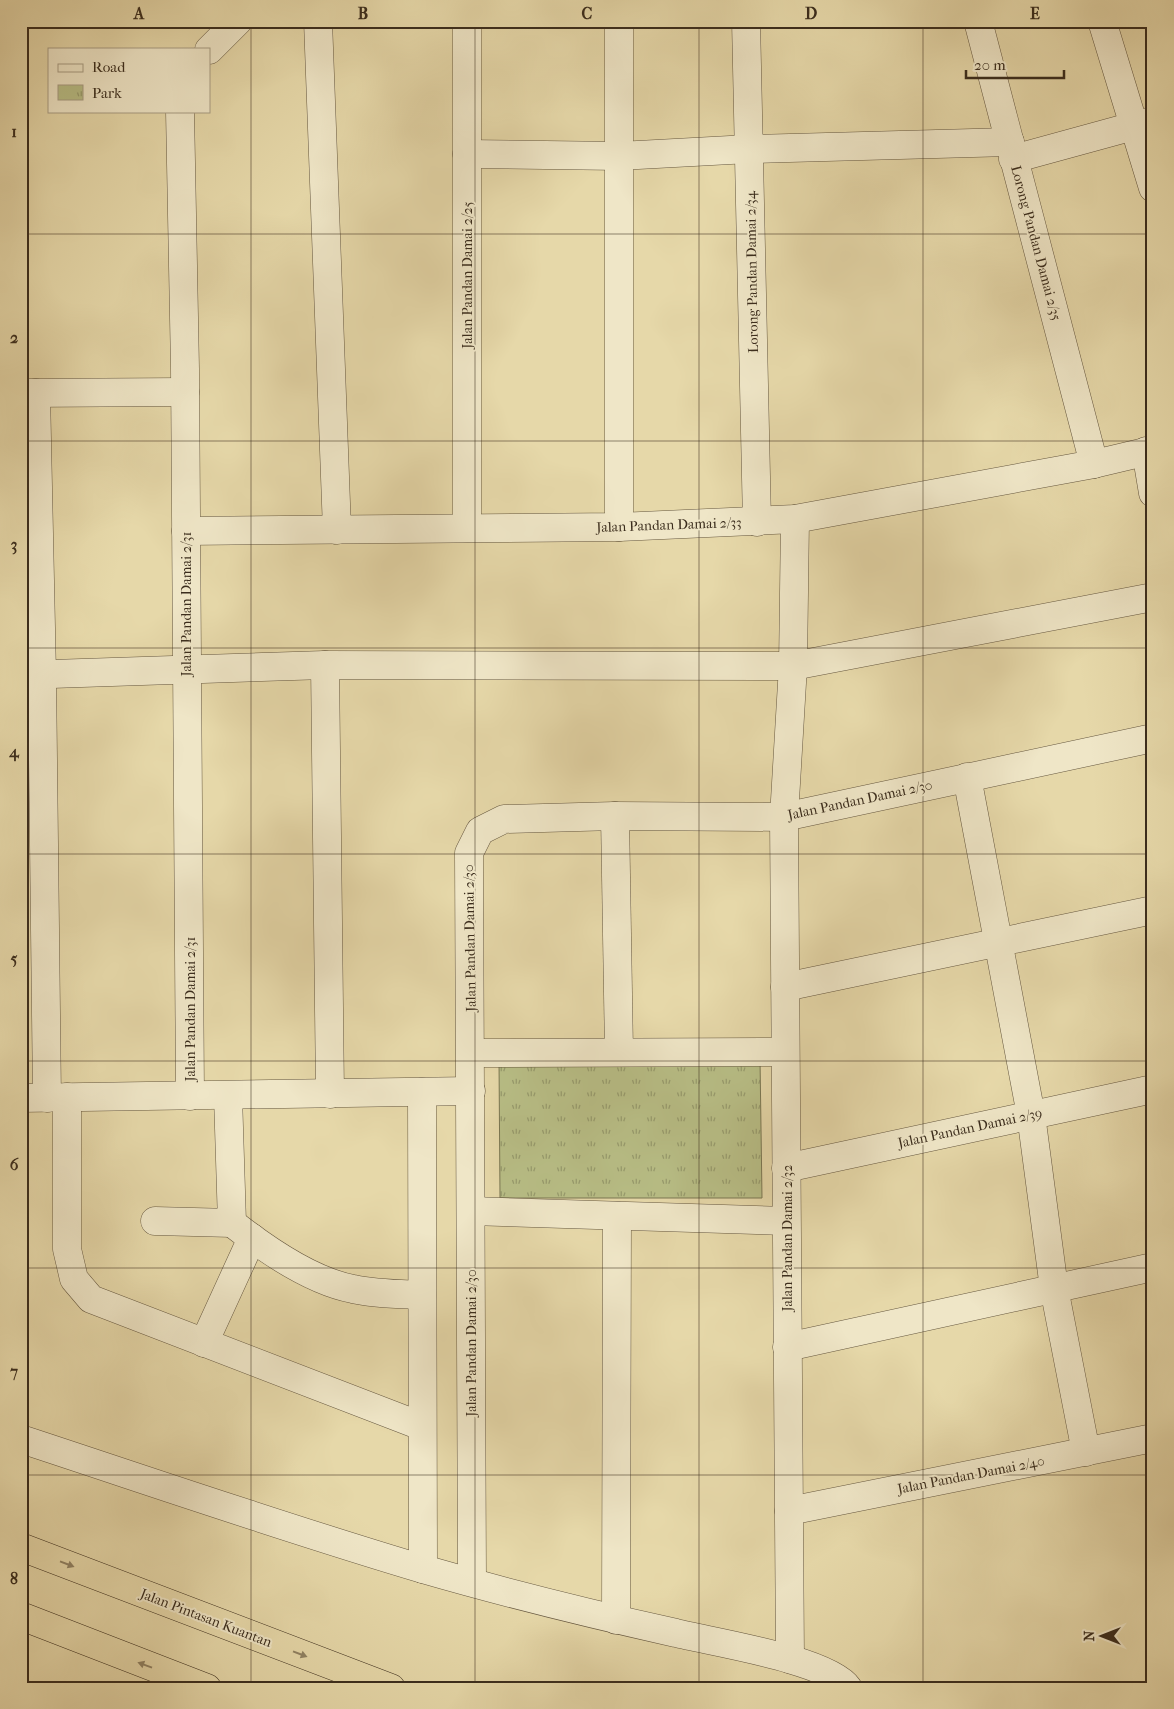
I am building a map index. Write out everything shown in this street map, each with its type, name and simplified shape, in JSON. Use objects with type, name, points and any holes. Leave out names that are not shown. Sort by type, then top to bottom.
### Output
[{"type":"highway","name":"Jalan Pintasan Kuantan","points":[[21,1547],[391,1688]]},
{"type":"highway","points":[[21,1616],[207,1688]]},
{"type":"street","points":[[210,49],[238,21]]},
{"type":"street","points":[[318,21],[337,530]]},
{"type":"street","name":"Jalan Pandan Damai 2/25","points":[[468,21],[468,528]]},
{"type":"street","points":[[619,21],[619,527]]},
{"type":"street","name":"Lorong Pandan Damai 2/34","points":[[746,21],[757,522]]},
{"type":"street","name":"Lorong Pandan Damai 2/35","points":[[978,21],[1094,464]]},
{"type":"street","points":[[1102,21],[1144,123],[1153,188]]},
{"type":"street","name":"Jalan Pandan Damai 2/31","points":[[180,112],[185,392],[190,1096]]},
{"type":"street","points":[[468,154],[619,156],[749,149],[1012,151],[1144,123]]},
{"type":"street","points":[[185,392],[28,393],[32,675],[45,1098],[67,1249],[74,1279],[91,1299],[421,1426]]},
{"type":"street","points":[[1150,450],[1153,493]]},
{"type":"street","name":"Jalan Pandan Damai 2/33","points":[[186,531],[619,527],[794,519],[1094,464],[1150,450]]},
{"type":"street","name":"Jalan Pandan Damai 2/32","points":[[790,1659],[784,816],[794,666],[794,519]]},
{"type":"street","points":[[32,675],[325,665],[794,666],[1153,597]]},
{"type":"street","points":[[325,665],[330,1094]]},
{"type":"street","name":"Jalan Pandan Damai 2/30","points":[[472,1582],[469,854],[480,831],[504,819],[614,816],[784,816],[1153,738]]},
{"type":"street","points":[[967,777],[1031,1115],[1054,1288],[1086,1452]]},
{"type":"street","points":[[614,816],[619,1052]]},
{"type":"street","points":[[785,987],[1153,910]]},
{"type":"street","points":[[471,1053],[785,1052]]},
{"type":"street","name":"Jalan Pandan Damai 2/39","points":[[786,1168],[1153,1089]]},
{"type":"street","points":[[45,1098],[471,1091]]},
{"type":"street","points":[[422,1092],[421,1426],[423,1569]]},
{"type":"street","points":[[204,1343],[242,1231],[228,1096]]},
{"type":"street","points":[[471,1211],[786,1221]]},
{"type":"street","points":[[616,1620],[617,1216]]},
{"type":"street","points":[[155,1220],[242,1231],[328,1282],[377,1293],[422,1295]]},
{"type":"street","points":[[788,1347],[1153,1267]]},
{"type":"street","name":"Jalan Pandan Damai 2/40","points":[[789,1511],[1153,1438]]},
{"type":"street","points":[[21,1440],[423,1569],[616,1620],[790,1659],[825,1670],[844,1682],[848,1688]]},
{"type":"green space","points":[[760,1059],[762,1198],[500,1198],[499,1060]]}]
